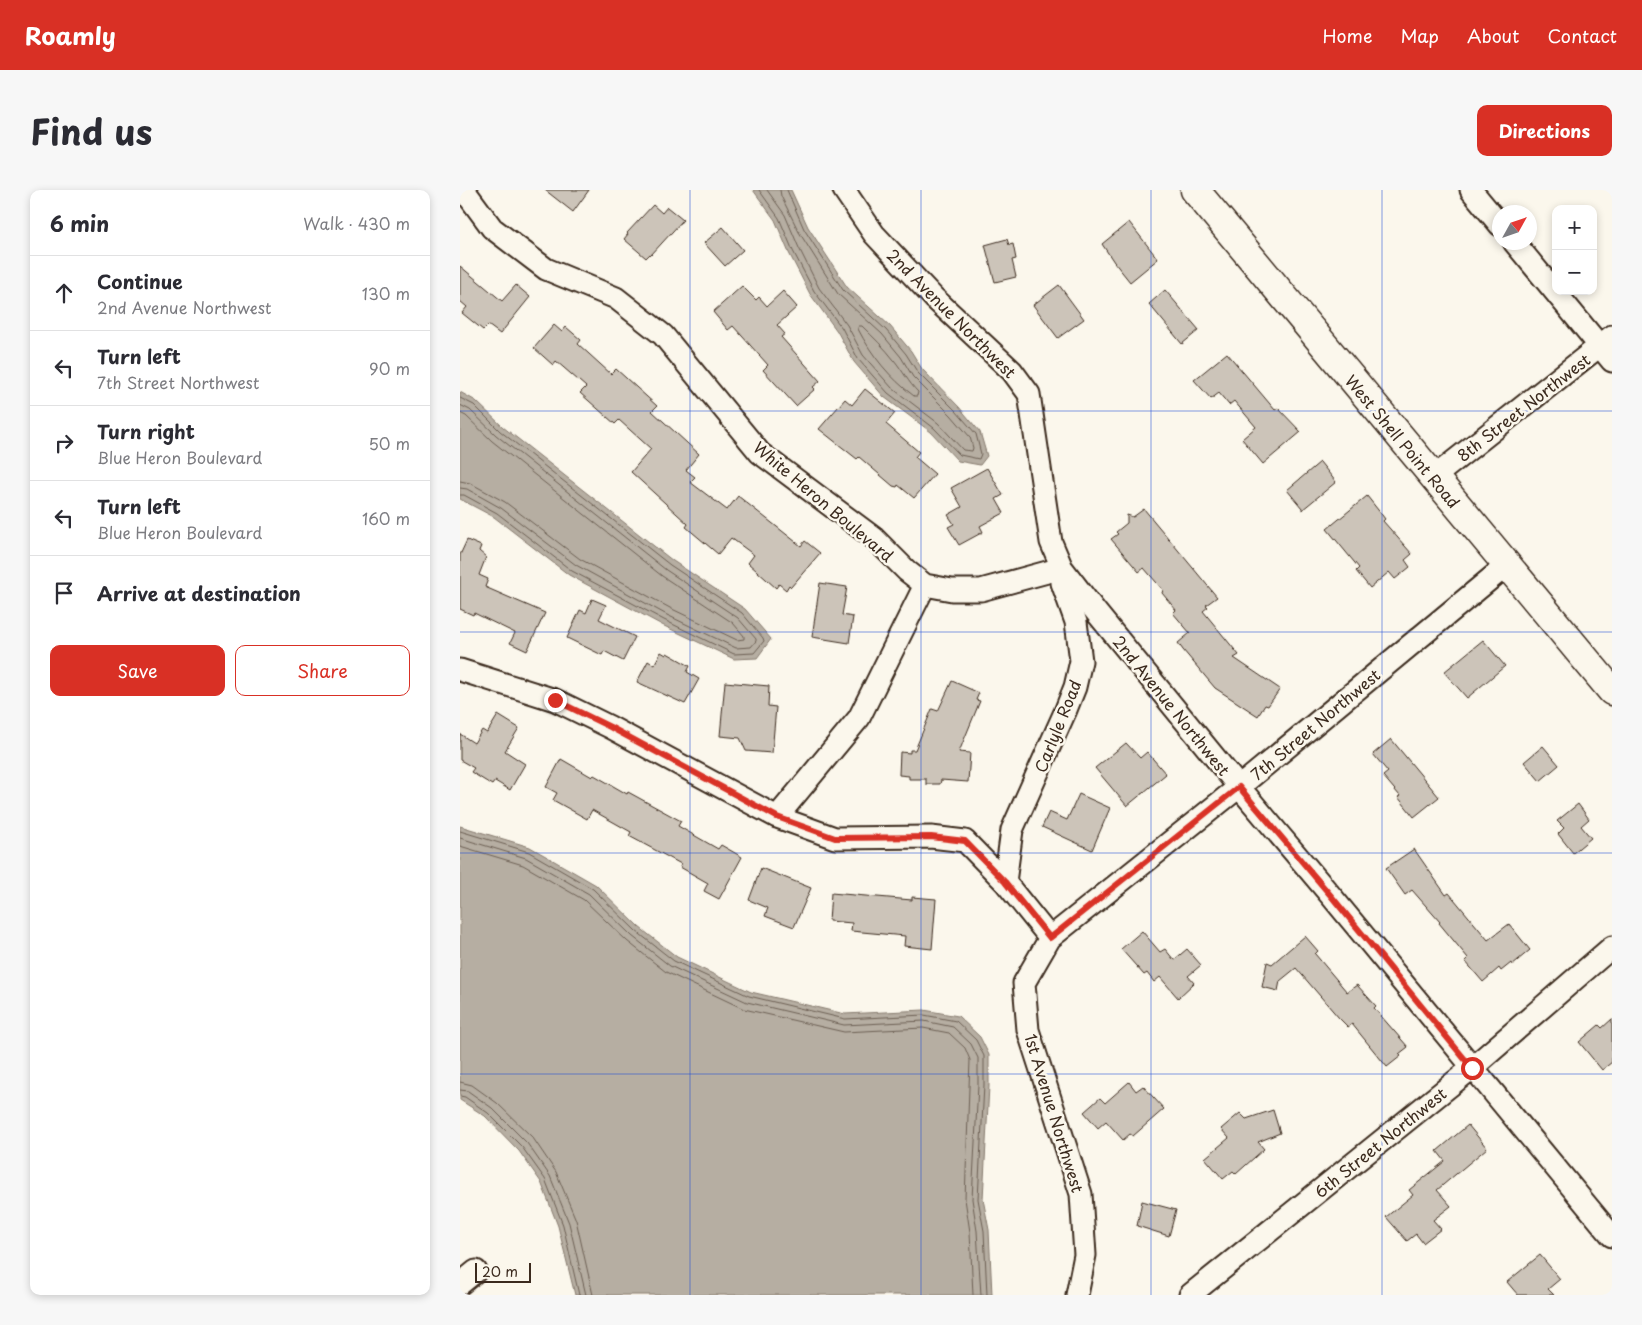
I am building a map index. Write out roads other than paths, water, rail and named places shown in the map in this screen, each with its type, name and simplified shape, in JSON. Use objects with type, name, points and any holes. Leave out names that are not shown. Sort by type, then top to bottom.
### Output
[{"type":"street","name":"White Heron Boulevard","points":[[464,190],[492,228],[546,269],[616,298],[663,335],[760,453],[874,538],[907,571],[925,585],[952,590],[981,590],[1062,568]]},
{"type":"street","name":"2nd Avenue Northwest","points":[[844,190],[874,234],[934,298],[1012,371],[1028,394],[1051,542],[1062,568],[1239,787],[1612,1236]]},
{"type":"street","name":"West Shell Point Road","points":[[1195,190],[1612,691]]},
{"type":"street","points":[[1471,190],[1492,215]]},
{"type":"street","points":[[1521,250],[1608,348]]},
{"type":"street","name":"8th Street Northwest","points":[[1434,477],[1608,348]]},
{"type":"street","name":"7th Street Northwest","points":[[1050,938],[1239,787],[1507,564]]},
{"type":"street","name":"Carlyle Road","points":[[1005,882],[1012,830],[1075,688],[1081,661],[1076,622],[1062,583],[1062,568]]},
{"type":"street","points":[[777,817],[858,718],[925,585]]},
{"type":"street","points":[[460,670],[555,700],[610,727],[777,817],[835,838],[931,837],[965,841],[1005,882],[1050,938]]},
{"type":"street","name":"1st Avenue Northwest","points":[[1050,938],[1024,983],[1028,1030],[1082,1194],[1085,1255],[1077,1295]]},
{"type":"street","name":"6th Street Northwest","points":[[1190,1295],[1472,1068],[1612,947]]},
{"type":"water","points":[[753,190],[791,190],[808,227],[847,287],[890,326],[911,351],[922,369],[980,432],[987,456],[980,465],[958,461],[931,432],[884,397],[854,362],[837,331],[810,294],[775,220]]},
{"type":"water","points":[[460,392],[476,401],[503,427],[673,561],[745,609],[771,639],[757,658],[734,659],[662,625],[569,575],[494,517],[460,499]]},
{"type":"water","points":[[460,826],[530,847],[596,885],[639,927],[677,957],[751,992],[845,1014],[924,1010],[958,1016],[980,1037],[989,1055],[983,1199],[989,1230],[992,1295],[575,1295],[558,1226],[541,1182],[519,1151],[485,1116],[460,1100]]}]
